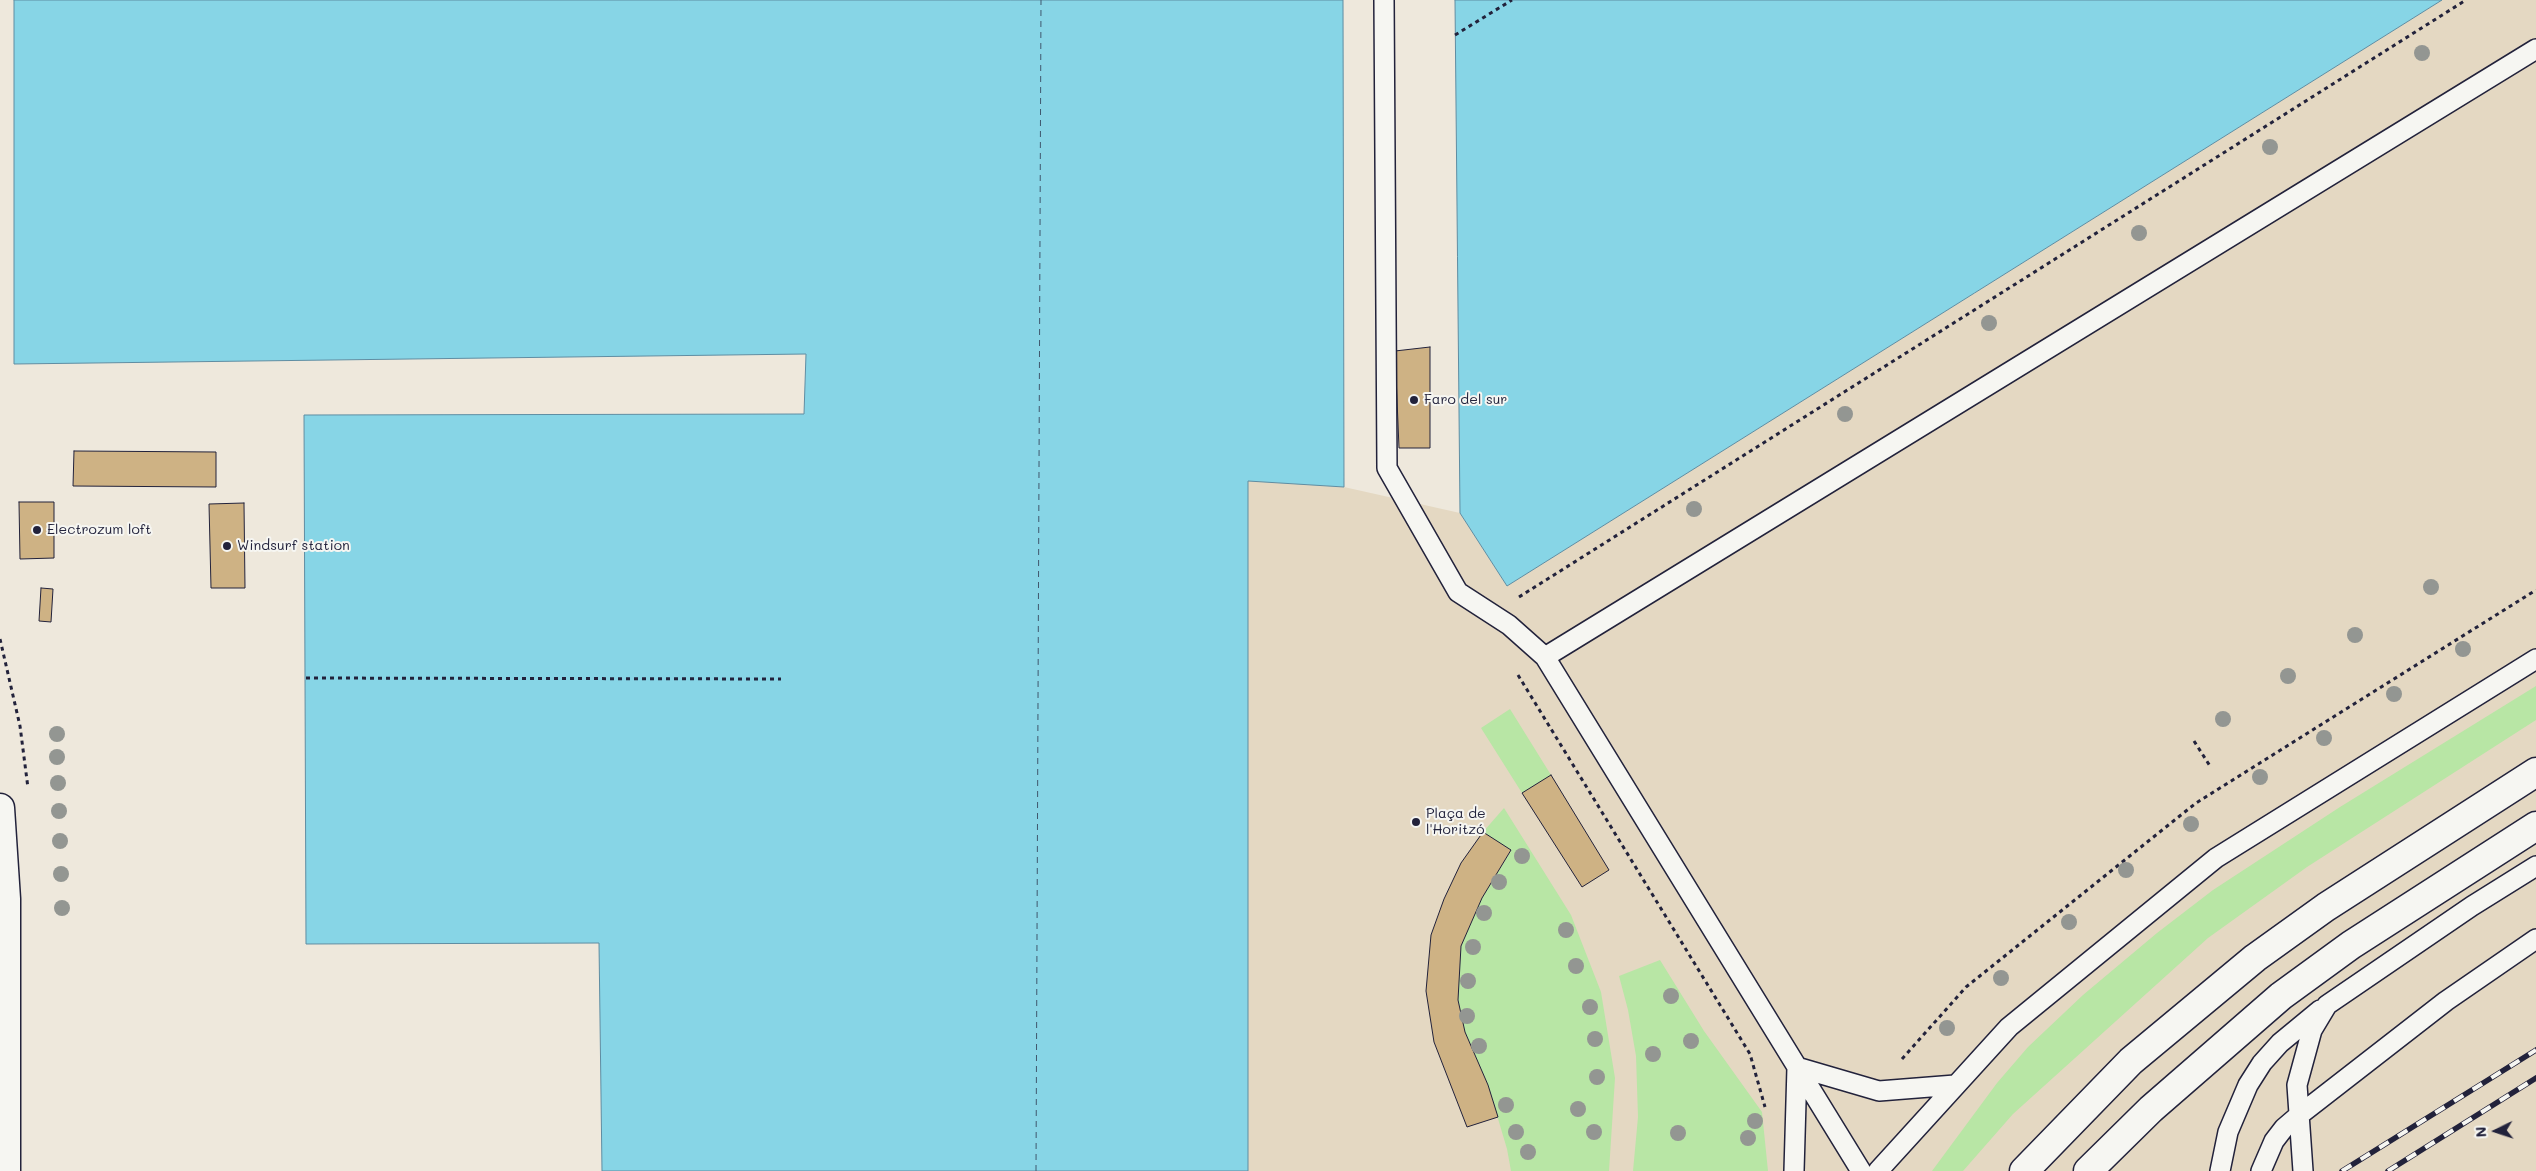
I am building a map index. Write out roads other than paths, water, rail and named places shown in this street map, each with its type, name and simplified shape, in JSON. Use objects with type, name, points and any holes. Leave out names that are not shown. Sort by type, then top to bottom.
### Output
[{"type":"street","points":[[2024,1171],[2131,1061],[2255,958],[2326,906],[2536,772]]},
{"type":"street","points":[[0,808],[6,899],[3,1051],[6,1171]]},
{"type":"street","points":[[2088,1171],[2151,1109],[2281,996],[2351,945],[2536,826]]},
{"type":"lane","points":[[1384,0],[1387,468],[1458,592],[1509,625],[1545,657],[1861,1171]]},
{"type":"lane","points":[[1545,657],[2536,49]]},
{"type":"lane","points":[[1878,1171],[2009,1027],[2216,858],[2536,660]]},
{"type":"lane","points":[[2220,1171],[2228,1132],[2248,1085],[2262,1062],[2301,1024],[2472,906],[2536,866]]},
{"type":"lane","points":[[2261,1171],[2274,1141],[2284,1128],[2298,1116],[2446,1001],[2536,939]]},
{"type":"lane","points":[[2303,1171],[2297,1085],[2312,1030],[2327,1005]]},
{"type":"lane","points":[[1797,1067],[1879,1091],[1955,1085]]},
{"type":"lane","points":[[1794,1171],[1797,1067]]},
{"type":"water","points":[[14,0],[1343,0],[1344,487],[1248,481],[1248,1171],[602,1171],[599,943],[306,944],[304,415],[804,414],[806,354],[14,364]]},
{"type":"water","points":[[1455,0],[2442,0],[1507,586],[1460,513]]},
{"type":"railway","points":[[2342,1171],[2536,1050]]},
{"type":"railway","points":[[2388,1171],[2536,1078]]},
{"type":"place","name":"Faro del sur","points":[[1414,400]]},
{"type":"place","name":"Electrozum loft","points":[[37,530]]},
{"type":"place","name":"Windsurf station","points":[[227,546]]},
{"type":"place","name":"Plaça de l'Horitzó","points":[[1416,822]]}]
